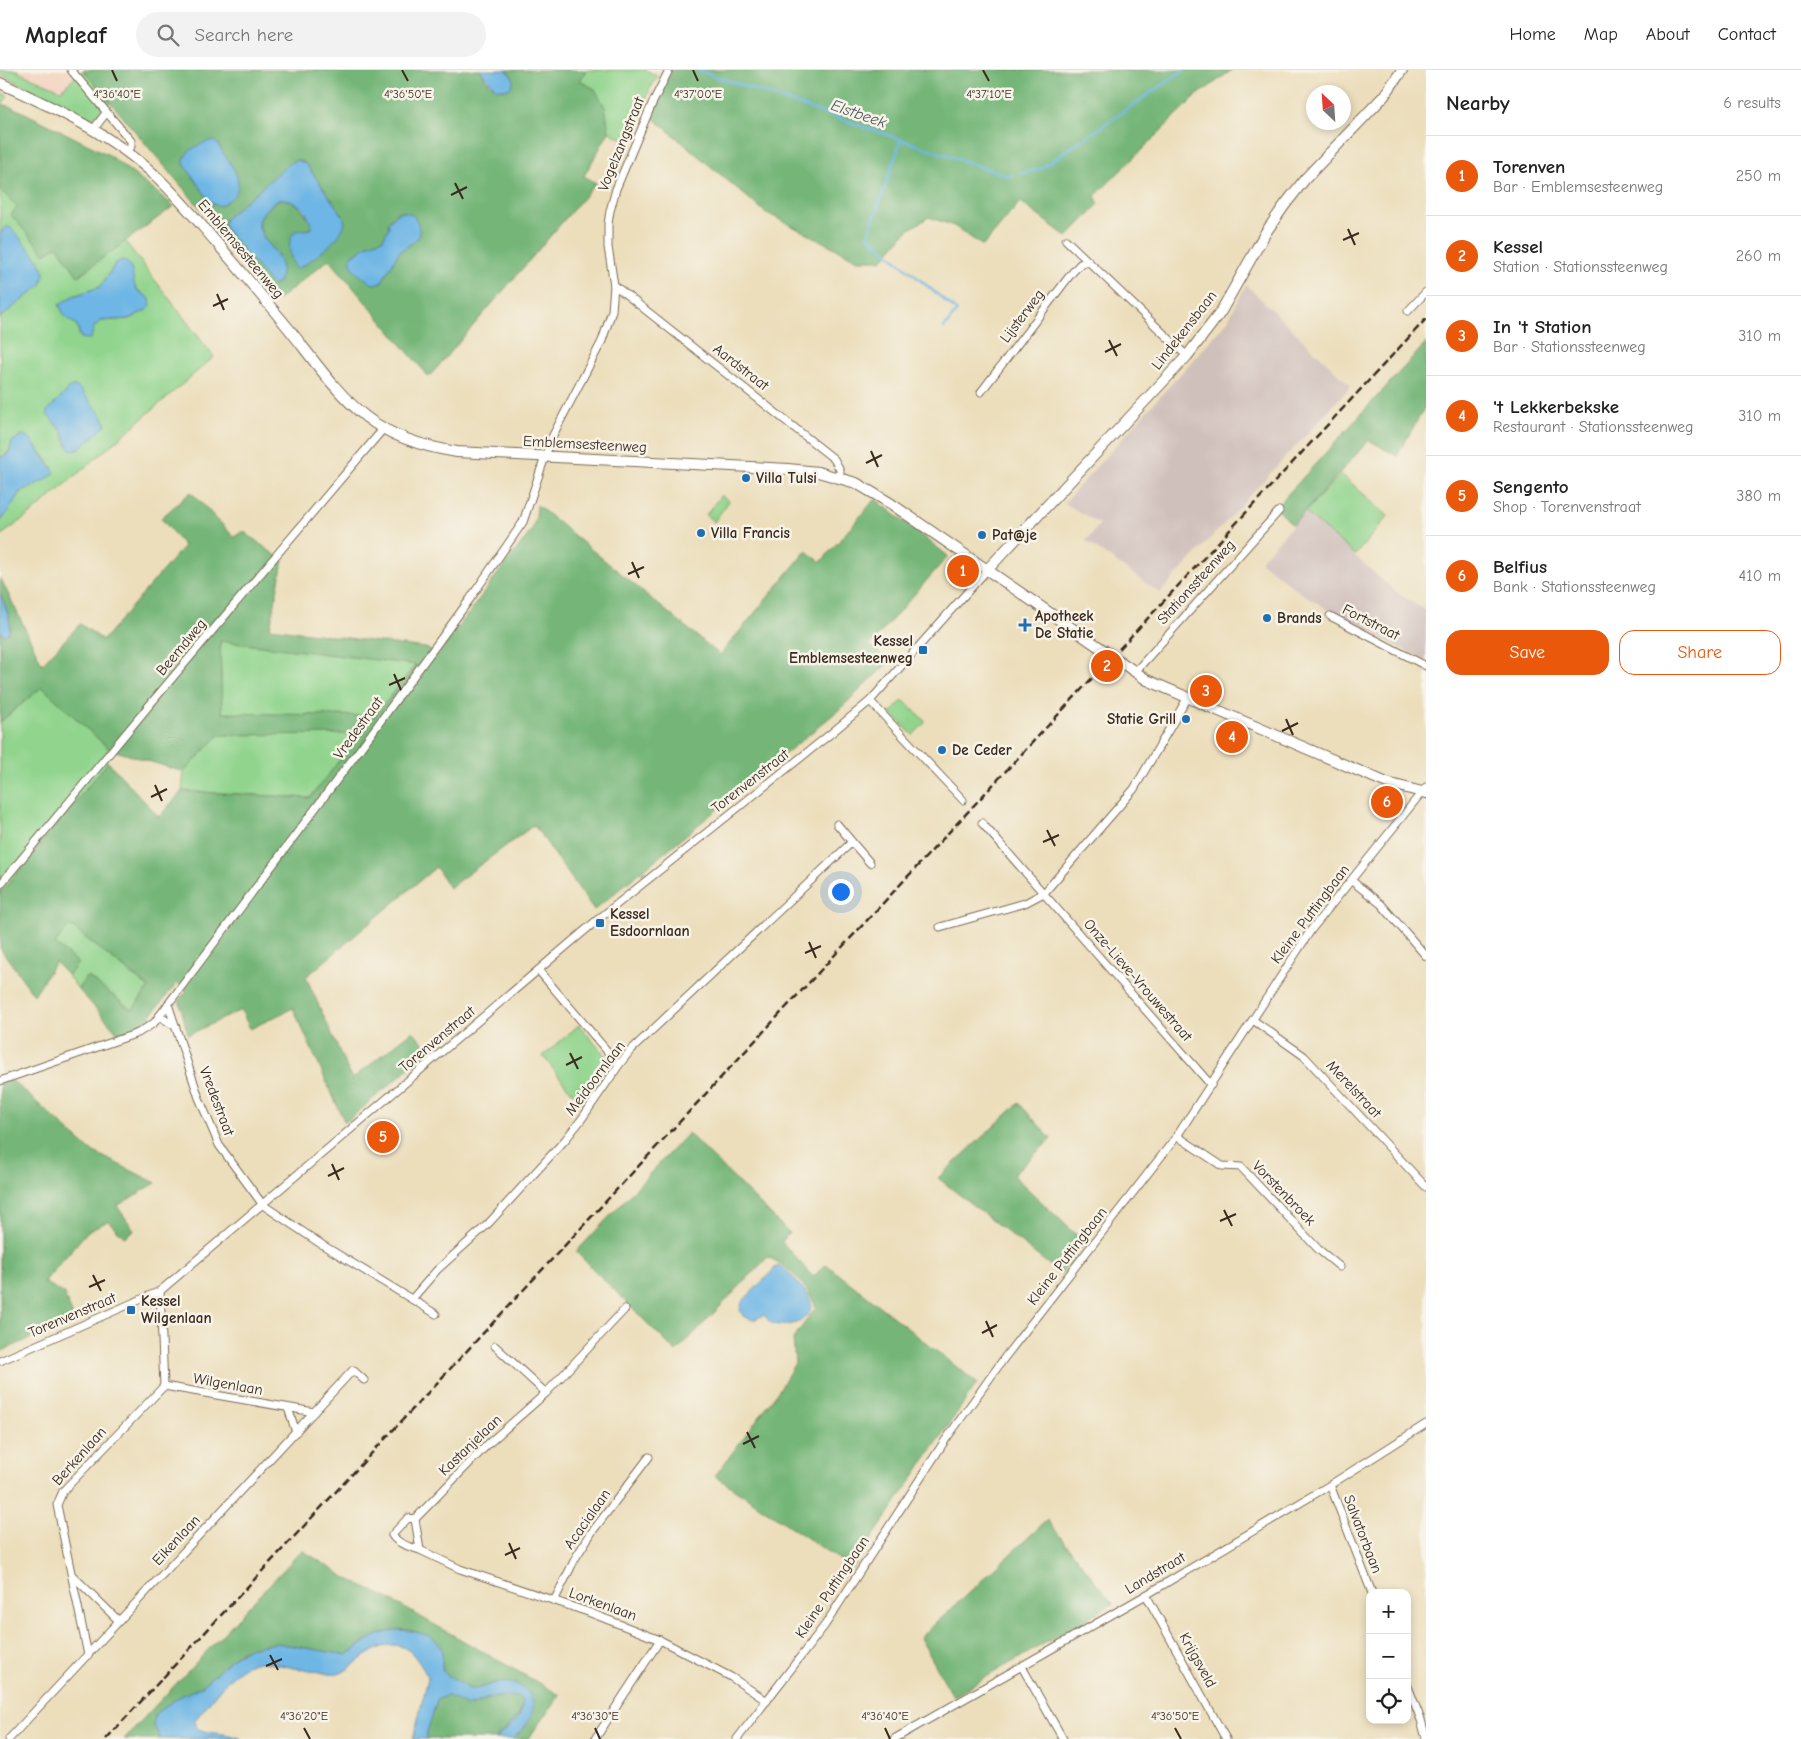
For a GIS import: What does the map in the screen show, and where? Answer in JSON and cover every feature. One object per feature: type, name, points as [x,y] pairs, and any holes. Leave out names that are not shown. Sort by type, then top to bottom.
[{"type":"street","points":[[71,70],[131,141],[128,153]]},
{"type":"street","name":"Vogelzangstraat","points":[[546,456],[551,439],[602,341],[612,311],[614,285],[608,247],[608,224],[614,194],[668,70]]},
{"type":"street","name":"Lindekensbaan","points":[[987,570],[1138,410],[1186,356],[1220,313],[1262,238],[1284,206],[1305,179],[1384,96],[1402,70]]},
{"type":"street","name":"Emblemsesteenweg","points":[[0,83],[93,130],[148,168],[178,198],[342,394],[367,417],[384,428],[417,443],[457,452],[818,472],[856,483],[872,491],[1135,672]]},
{"type":"street","points":[[93,130],[106,113]]},
{"type":"street","points":[[1066,240],[1186,356]]},
{"type":"street","name":"Lijsterweg","points":[[981,392],[1071,274],[1080,264],[1088,261]]},
{"type":"street","name":"Aardstraat","points":[[614,285],[834,459],[840,470],[840,478]]},
{"type":"street","points":[[1408,311],[1426,292]]},
{"type":"street","name":"Beemdweg","points":[[0,885],[158,694],[384,428]]},
{"type":"street","name":"Vredestraat","points":[[0,1081],[138,1033],[154,1023],[470,599],[523,522],[546,456]]},
{"type":"street","name":"Stationssteenweg","points":[[1135,672],[1279,511]]},
{"type":"street","name":"Torenvenstraat","points":[[0,1361],[160,1291],[596,921],[870,701],[987,570]]},
{"type":"street","name":"Fortstraat","points":[[1330,616],[1426,666]]},
{"type":"street","points":[[1135,672],[1154,683],[1387,783],[1425,791]]},
{"type":"street","points":[[940,927],[1025,903],[1044,892],[1134,789],[1188,697]]},
{"type":"street","points":[[870,701],[963,800]]},
{"type":"street","name":"Kleine Puttingbaan","points":[[738,1739],[825,1624],[944,1442],[1006,1357],[1177,1136],[1311,930],[1425,791]]},
{"type":"street","name":"Onze-Lieve-Vrouwestraat","points":[[982,823],[1211,1085]]},
{"type":"street","points":[[837,824],[870,863]]},
{"type":"street","name":"Meidoornlaan","points":[[412,1299],[437,1270],[488,1224],[565,1140],[619,1065],[648,1034],[852,842]]},
{"type":"street","points":[[1352,881],[1381,904],[1426,956]]},
{"type":"street","points":[[539,971],[619,1065]]},
{"type":"street","name":"Vredestraat","points":[[168,1004],[200,1098],[219,1145],[263,1205]]},
{"type":"street","points":[[159,1016],[175,1026]]},
{"type":"street","name":"Merelstraat","points":[[1253,1020],[1304,1056],[1426,1187]]},
{"type":"street","name":"Vorstenbroek","points":[[1177,1136],[1222,1166],[1241,1167],[1318,1249],[1340,1266]]},
{"type":"street","points":[[263,1205],[321,1244],[436,1314]]},
{"type":"street","points":[[160,1291],[164,1386]]},
{"type":"street","name":"Kastanjelaan","points":[[415,1519],[488,1444],[546,1393],[625,1309]]},
{"type":"street","points":[[495,1346],[546,1393]]},
{"type":"street","name":"Eikenlaan","points":[[9,1739],[353,1370],[364,1380]]},
{"type":"street","name":"Wilgenlaan","points":[[164,1386],[314,1412]]},
{"type":"street","name":"Berkenlaan","points":[[88,1655],[57,1505],[63,1491],[164,1386]]},
{"type":"street","points":[[288,1408],[296,1432]]},
{"type":"street","name":"Landstraat","points":[[894,1739],[1146,1595],[1330,1485],[1426,1424]]},
{"type":"street","name":"Acacialaan","points":[[554,1600],[576,1557],[592,1532],[649,1458]]},
{"type":"street","name":"Salvatorbaan","points":[[1330,1485],[1370,1589]]},
{"type":"street","name":"Lorkenlaan","points":[[415,1519],[408,1518],[394,1531],[392,1535],[394,1538],[460,1569],[588,1612],[660,1640],[731,1677],[767,1701]]},
{"type":"street","points":[[415,1519],[420,1550]]},
{"type":"street","points":[[72,1576],[119,1621]]},
{"type":"street","name":"Krijgsveld","points":[[1146,1595],[1226,1739]]},
{"type":"street","points":[[596,1739],[660,1640]]},
{"type":"street","points":[[1022,1667],[1063,1739]]},
{"type":"street","points":[[1411,1694],[1426,1738]]},
{"type":"shaded area","points":[[18,70],[81,70],[61,90],[18,72]]},
{"type":"shaded area","points":[[1246,285],[1351,386],[1160,593],[1086,541],[1100,524],[1064,503],[1227,322]]},
{"type":"shaded area","points":[[1305,512],[1397,593],[1426,611],[1426,661],[1341,618],[1300,592],[1260,561]]},
{"type":"green space","points":[[0,70],[18,70],[18,72],[61,90],[83,70],[110,102],[92,119],[0,74]]},
{"type":"green space","points":[[83,70],[480,70],[491,85],[499,89],[508,89],[511,75],[507,70],[586,70],[580,81],[595,89],[605,107],[609,132],[584,176],[596,183],[429,377],[329,259],[278,300]],"holes":[[[217,143],[238,180],[211,203],[184,164]],[[294,161],[302,161],[343,216],[345,223],[323,250],[297,269],[299,230],[307,230],[312,226],[303,211],[296,204],[280,199],[264,212],[259,224],[266,241],[279,257],[226,218]],[[398,212],[403,212],[419,235],[416,240],[399,252],[381,283],[373,284],[354,269],[353,255],[367,245],[383,239],[389,227],[390,219]]]},
{"type":"green space","points":[[586,70],[646,70],[658,77],[652,84],[629,142],[609,132],[605,107],[580,81]]},
{"type":"green space","points":[[673,70],[1232,70],[1195,97],[1095,196],[1099,204],[1067,237],[1020,202],[983,246],[954,226],[929,217],[908,230],[882,260],[858,260],[765,212],[652,117],[661,89]]},
{"type":"green space","points":[[0,92],[8,96],[2,104],[21,111],[57,245],[78,276],[125,241],[214,357],[33,512],[0,536],[0,520],[3,519],[20,492],[53,468],[29,437],[21,435],[7,454],[0,458]],"holes":[[[116,263],[144,295],[135,317],[101,321],[79,336],[79,329],[75,323],[73,296],[100,287]],[[75,386],[106,425],[78,450],[64,439],[63,432],[47,411],[71,387]]]},
{"type":"green space","points":[[2,104],[21,111],[109,155],[174,206],[78,276],[57,246],[45,254],[11,215],[17,206],[0,190],[0,107]]},
{"type":"green space","points":[[1426,343],[1426,405],[1397,456],[1369,440],[1293,525],[1277,509],[1277,506]]},
{"type":"green space","points":[[1341,474],[1388,516],[1355,555],[1305,512]]},
{"type":"green space","points":[[191,492],[234,537],[243,531],[283,561],[270,628],[426,648],[438,655],[532,530],[537,505],[720,655],[806,551],[821,562],[875,499],[948,556],[870,645],[889,662],[840,709],[594,910],[534,825],[449,888],[436,867],[306,977],[352,1079],[413,1031],[430,1050],[345,1123],[293,1008],[250,1029],[241,1010],[188,1035],[179,1000],[187,991],[177,983],[144,1024],[120,1035],[78,989],[87,976],[132,1010],[149,987],[69,925],[55,944],[78,963],[68,976],[55,962],[34,995],[0,948],[0,894],[108,762],[159,817],[182,791],[310,798],[360,734],[219,735],[184,772],[109,749],[42,687],[0,722],[0,631],[2,634],[10,629],[9,615],[0,594],[0,577],[42,664],[80,624],[103,640],[184,546],[161,518]],"holes":[[[220,641],[416,665],[375,716],[222,713]]]},
{"type":"green space","points":[[721,495],[729,501],[714,522],[706,515]]},
{"type":"green space","points":[[220,641],[416,664],[375,716],[222,713]]},
{"type":"green space","points":[[42,686],[109,749],[102,758],[108,762],[0,894],[0,722]]},
{"type":"green space","points":[[903,700],[926,722],[913,735],[890,713]]},
{"type":"green space","points":[[361,733],[310,798],[182,791],[184,772],[219,735]]},
{"type":"green space","points":[[69,925],[149,988],[132,1010],[87,976],[78,989],[68,976],[78,963],[55,944]]},
{"type":"green space","points":[[579,1025],[610,1061],[612,1067],[586,1105],[568,1088],[543,1056]]},
{"type":"green space","points":[[6,1075],[90,1150],[156,1183],[117,1206],[134,1230],[124,1237],[108,1221],[87,1232],[44,1282],[64,1294],[74,1319],[0,1352],[0,1077]]},
{"type":"green space","points":[[1019,1103],[1051,1139],[1013,1175],[1085,1243],[1061,1274],[938,1178]]},
{"type":"green space","points":[[688,1133],[789,1233],[782,1242],[813,1277],[826,1264],[977,1383],[852,1568],[715,1476],[779,1390],[795,1363],[793,1339],[816,1307],[808,1291],[797,1278],[784,1266],[768,1257],[676,1352],[576,1252]]},
{"type":"green space","points":[[1047,1520],[1113,1604],[953,1696],[920,1638]]},
{"type":"green space","points":[[302,1550],[345,1577],[387,1598],[560,1695],[528,1739],[513,1739],[524,1729],[531,1717],[517,1684],[496,1683],[473,1690],[469,1689],[443,1672],[441,1647],[415,1631],[394,1630],[374,1637],[347,1655],[276,1643],[242,1651],[202,1686],[179,1697],[156,1713],[155,1726],[161,1739],[124,1739]]},
{"type":"green space","points":[[447,1695],[468,1705],[491,1698],[510,1696],[519,1698],[523,1703],[522,1709],[517,1716],[495,1739],[425,1739],[437,1700]]},
{"type":"water","points":[[480,70],[507,70],[514,80],[508,89],[496,89]]},
{"type":"water","points":[[209,141],[217,143],[237,177],[238,185],[236,192],[230,199],[219,206],[211,203],[184,164],[184,159],[189,152]]},
{"type":"water","points":[[297,160],[306,164],[343,216],[344,224],[340,233],[329,245],[316,257],[297,269],[290,255],[290,239],[295,231],[310,229],[312,226],[307,214],[300,206],[285,199],[277,200],[270,205],[263,212],[258,223],[265,239],[281,263],[279,282],[273,286],[225,228],[224,222],[226,218],[290,163]]},
{"type":"water","points":[[399,212],[409,213],[415,218],[419,235],[416,240],[399,252],[381,283],[373,284],[355,270],[352,266],[351,257],[367,245],[383,239],[389,227],[388,222]]},
{"type":"water","points":[[5,227],[10,227],[37,258],[44,274],[41,285],[0,318],[0,234]]},
{"type":"water","points":[[122,260],[131,268],[136,289],[150,299],[151,306],[128,319],[101,321],[94,327],[91,338],[81,338],[77,325],[66,318],[59,305],[73,296],[100,287],[116,263]]},
{"type":"water","points":[[71,387],[79,388],[103,417],[106,425],[78,450],[74,451],[68,447],[63,433],[47,414],[47,411]]},
{"type":"water","points":[[21,435],[29,437],[55,473],[20,492],[3,519],[0,520],[0,458],[9,453],[12,442]]},
{"type":"water","points":[[0,594],[10,625],[7,634],[4,635],[0,631]]},
{"type":"water","points":[[777,1266],[794,1277],[808,1295],[811,1309],[808,1315],[802,1320],[789,1325],[775,1324],[764,1315],[753,1320],[744,1317],[740,1311],[742,1302]]},
{"type":"water","points":[[394,1630],[415,1632],[430,1637],[440,1646],[443,1672],[469,1689],[476,1689],[496,1683],[514,1684],[524,1688],[533,1703],[532,1713],[527,1723],[513,1739],[495,1739],[520,1714],[522,1702],[518,1696],[492,1697],[467,1706],[447,1695],[437,1700],[425,1739],[413,1739],[428,1678],[415,1656],[400,1646],[392,1645],[373,1651],[347,1670],[338,1674],[271,1663],[259,1662],[250,1664],[223,1685],[195,1720],[195,1725],[198,1729],[242,1739],[161,1739],[153,1724],[156,1713],[179,1697],[202,1686],[231,1659],[249,1648],[276,1643],[347,1655],[373,1637]]},
{"type":"waterway","name":"Elstbeek","points":[[697,70],[1008,176],[1013,175]]},
{"type":"waterway","name":"Elstbeek","points":[[1019,174],[1040,169],[1184,70]]},
{"type":"waterway","points":[[901,140],[868,236],[957,311],[944,328]]},
{"type":"railway","points":[[106,1739],[1426,319]]},
{"type":"place","name":"Villa Tulsi","points":[[746,478]]},
{"type":"place","name":"Villa Francis","points":[[701,533]]},
{"type":"place","name":"Pat@je","points":[[982,535]]},
{"type":"place","name":"Torenven","points":[[963,571]]},
{"type":"place","name":"Brands","points":[[1267,618]]},
{"type":"place","name":"Apotheek De Statie","points":[[1025,625]]},
{"type":"place","name":"Kessel Emblemsesteenweg","points":[[923,650]]},
{"type":"place","name":"Kessel","points":[[1107,666]]},
{"type":"place","name":"In 't Station","points":[[1206,691]]},
{"type":"place","name":"Statie Grill","points":[[1186,719]]},
{"type":"place","name":"'t Lekkerbekske","points":[[1232,737]]},
{"type":"place","name":"De Ceder","points":[[942,750]]},
{"type":"place","name":"Belfius","points":[[1387,802]]},
{"type":"place","name":"Kessel Esdoornlaan","points":[[600,923]]},
{"type":"place","name":"Sengento","points":[[383,1137]]},
{"type":"place","name":"Kessel Wilgenlaan","points":[[131,1310]]}]
